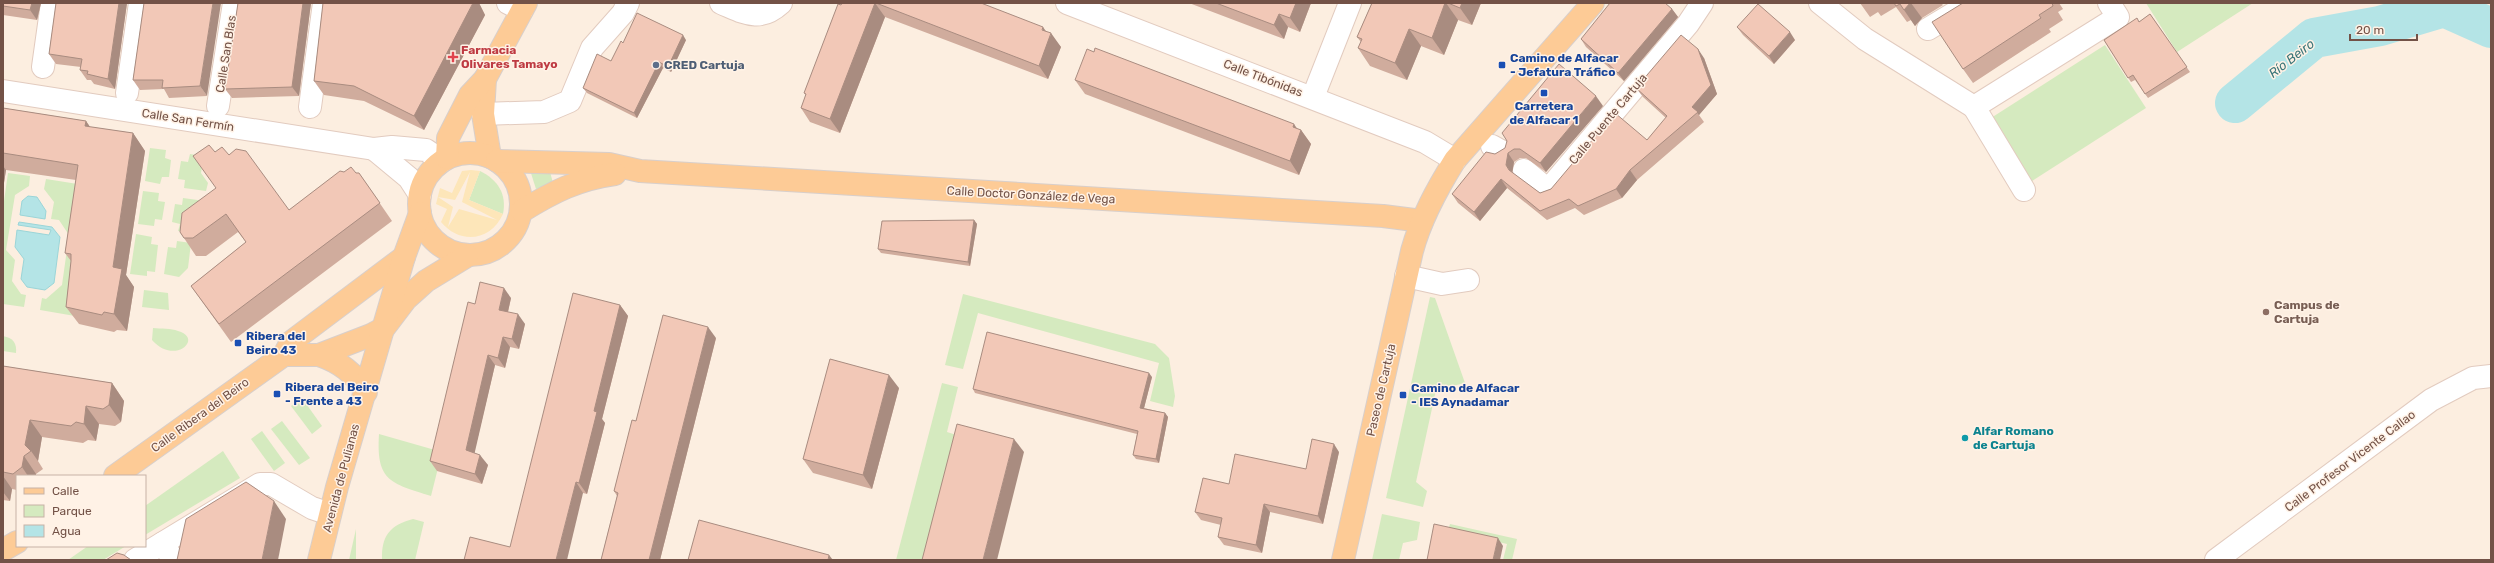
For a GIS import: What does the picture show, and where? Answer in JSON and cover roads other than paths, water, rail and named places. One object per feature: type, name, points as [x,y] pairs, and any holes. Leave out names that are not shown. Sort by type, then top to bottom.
[{"type":"main road","name":"Paseo de Cartuja","points":[[1343,560],[1406,276],[1422,222],[1437,189],[1455,160],[1593,3]]},
{"type":"main road","points":[[445,160],[448,138],[470,95],[485,79],[519,6]]},
{"type":"main road","points":[[485,79],[483,114],[494,159]]},
{"type":"main road","points":[[476,153],[494,159],[512,175],[520,191],[522,211],[517,225],[510,237],[499,248],[486,253],[467,256],[442,247],[429,235],[420,204],[425,180],[445,160],[463,154],[476,153]]},
{"type":"main road","name":"Calle Doctor González de Vega","points":[[494,159],[609,164],[640,171],[1388,217],[1422,222]]},
{"type":"main road","name":"Calle Doctor González de Vega","points":[[522,211],[556,190],[589,178],[640,171]]},
{"type":"main road","name":"Avenida de Pulianas","points":[[319,560],[330,514],[420,204]]},
{"type":"main road","name":"Avenida de Pulianas","points":[[384,328],[406,299],[426,281],[467,256]]},
{"type":"main road","name":"Calle Ribera del Beiro","points":[[116,475],[284,355],[291,342],[404,257]]},
{"type":"main road","points":[[284,355],[319,355],[371,335],[384,328]]},
{"type":"main road","points":[[319,355],[346,368],[358,379],[366,392]]},
{"type":"main road","points":[[3,550],[16,543]]},
{"type":"street","points":[[42,67],[52,3]]},
{"type":"street","points":[[127,93],[140,3]]},
{"type":"street","name":"Calle San Blas","points":[[218,106],[234,3]]},
{"type":"street","points":[[310,107],[324,3]]},
{"type":"street","points":[[483,114],[544,112],[570,101],[592,48],[623,13],[628,3]]},
{"type":"street","points":[[721,3],[754,16],[770,12],[781,3]]},
{"type":"street","points":[[1313,97],[1350,3]]},
{"type":"street","name":"Calle Puente Cartuja","points":[[1524,170],[1548,190],[1688,24],[1702,3]]},
{"type":"street","points":[[1820,3],[1865,39],[1974,107],[2024,190]]},
{"type":"street","points":[[1974,107],[2118,17],[2109,3]]},
{"type":"street","name":"Calle Tibónidas","points":[[1080,5],[1426,142],[1455,160]]},
{"type":"street","points":[[1928,29],[1958,6]]},
{"type":"street","name":"Calle San Fermín","points":[[3,91],[374,149],[392,147],[426,150],[445,160]]},
{"type":"street","points":[[374,149],[409,178],[420,204]]},
{"type":"street","points":[[1406,276],[1442,284],[1468,280]]},
{"type":"street","name":"Calle Profesor Vicente Callao","points":[[2216,560],[2431,400],[2473,378],[2491,376]]},
{"type":"street","points":[[135,560],[168,551],[260,484],[271,484],[312,508],[330,514]]},
{"type":"water","points":[[28,196],[37,197],[46,211],[45,219],[20,215],[22,201]]},
{"type":"water","points":[[19,222],[52,227],[60,237],[54,283],[45,290],[27,287],[21,279],[24,259],[15,247],[17,230],[49,235],[51,230],[18,225]]},
{"type":"waterway","name":"Río Beiro","points":[[2235,103],[2314,38],[2380,26],[2444,7],[2491,28]]},
{"type":"place","name":"Farmacia Olivares Tamayo","points":[[453,57]]},
{"type":"place","name":"CRED Cartuja","points":[[656,65]]},
{"type":"place","name":"Camino de Alfacar - Jefatura Tráfico","points":[[1502,65]]},
{"type":"place","name":"Carretera de Alfacar 1","points":[[1544,93]]},
{"type":"place","name":"Campus de Cartuja","points":[[2266,312]]},
{"type":"place","name":"Ribera del Beiro 43","points":[[238,343]]},
{"type":"place","name":"Ribera del Beiro - Frente a 43","points":[[277,394]]},
{"type":"place","name":"Camino de Alfacar - IES Aynadamar","points":[[1403,395]]},
{"type":"place","name":"Alfar Romano de Cartuja","points":[[1965,438]]}]
